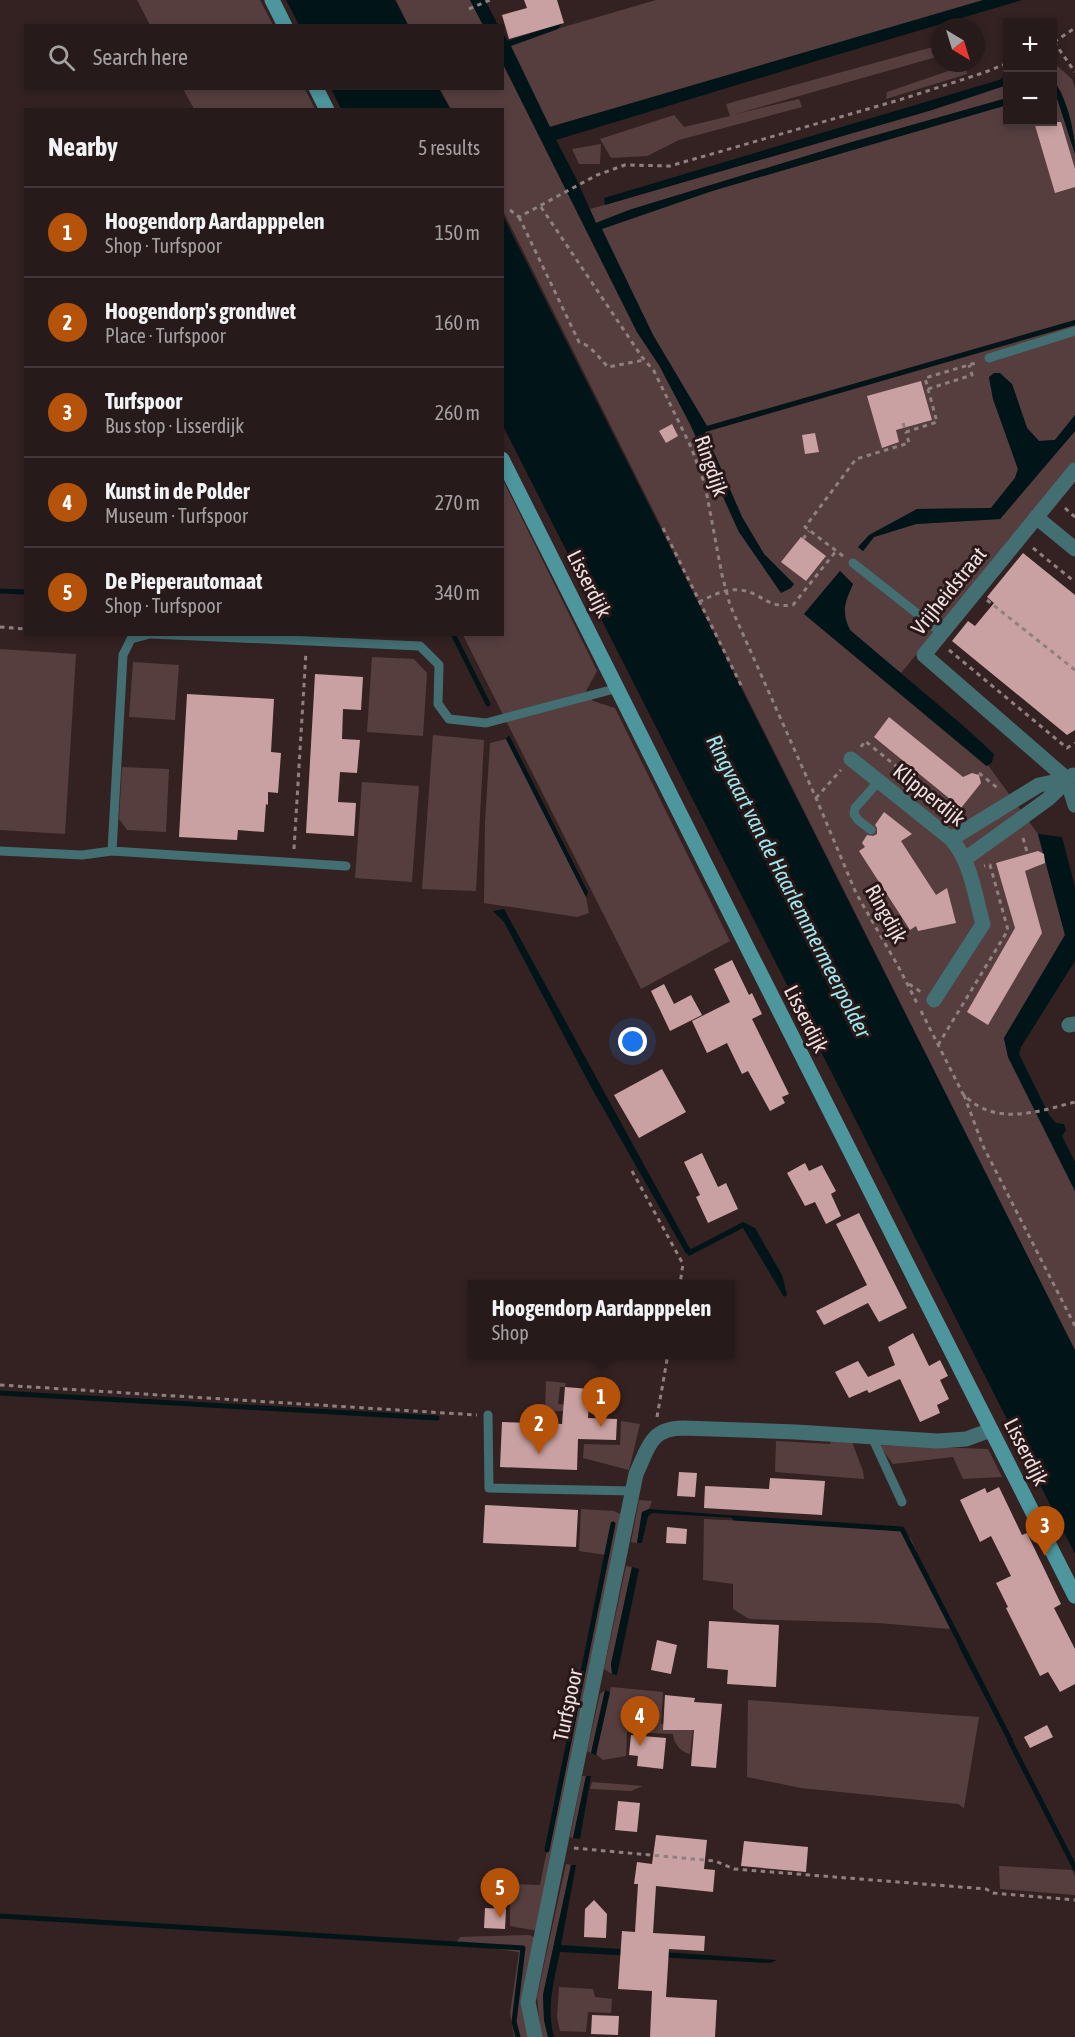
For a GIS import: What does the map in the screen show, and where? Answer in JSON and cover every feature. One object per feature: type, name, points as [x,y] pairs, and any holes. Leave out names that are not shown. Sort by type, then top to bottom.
[{"type":"street","points":[[272,0],[284,24]]},
{"type":"street","points":[[317,90],[326,108]]},
{"type":"street","name":"Lisserdijk","points":[[504,463],[1075,1596]]},
{"type":"street","name":"Vrijheidstraat","points":[[1071,776],[924,655],[1075,470]]},
{"type":"street","points":[[1036,517],[1075,549]]},
{"type":"street","name":"Klipperdijk","points":[[851,759],[945,835],[960,849],[965,859],[982,924],[934,1000]]},
{"type":"street","points":[[945,835],[1013,801],[1039,785],[1071,776]]},
{"type":"street","points":[[1071,776],[1075,805]]},
{"type":"street","points":[[965,859],[1047,799],[1071,776]]},
{"type":"street","points":[[654,1436],[670,1428],[683,1428],[938,1441],[966,1439],[991,1430]]},
{"type":"street","name":"Turfspoor","points":[[535,2037],[528,2002],[636,1474],[654,1436]]},
{"type":"lane","points":[[989,358],[1075,331]]},
{"type":"lane","points":[[853,563],[939,636]]},
{"type":"lane","points":[[112,851],[123,655],[131,639],[142,636]]},
{"type":"lane","points":[[195,636],[420,646],[439,664],[438,704],[449,719],[486,723],[618,688]]},
{"type":"lane","points":[[871,830],[854,814],[855,808],[879,781]]},
{"type":"lane","points":[[0,850],[82,855],[112,851],[346,866]]},
{"type":"lane","points":[[488,1415],[489,1488],[633,1491]]},
{"type":"lane","points":[[872,1437],[902,1502]]},
{"type":"path","points":[[469,9],[490,0]]},
{"type":"path","points":[[1057,39],[1075,28]]},
{"type":"path","points":[[1057,47],[1075,72]]},
{"type":"path","points":[[519,217],[597,175],[625,165],[670,166],[900,100],[983,74],[1003,65]]},
{"type":"path","name":"Ringdijk","points":[[541,207],[644,360],[654,371],[691,447],[705,485],[730,605],[856,893],[907,983],[963,1094],[974,1105],[1004,1115],[1030,1113],[1075,1101]]},
{"type":"path","points":[[510,210],[519,217],[579,342],[588,344],[594,354],[608,367],[644,360]]},
{"type":"path","points":[[906,432],[937,422],[925,378],[989,358]]},
{"type":"path","points":[[928,389],[972,375],[969,365]]},
{"type":"path","points":[[853,563],[805,526],[856,459],[909,443],[903,423]]},
{"type":"path","points":[[663,528],[742,687]]},
{"type":"path","points":[[803,539],[810,530]]},
{"type":"path","points":[[1026,530],[1029,545],[1075,582]]},
{"type":"path","points":[[699,602],[716,594],[739,589],[782,607],[794,604],[836,551]]},
{"type":"path","points":[[976,591],[1075,670]]},
{"type":"path","points":[[0,627],[24,628]]},
{"type":"path","points":[[939,636],[1067,748],[1075,743]]},
{"type":"path","points":[[293,862],[307,641]]},
{"type":"path","points":[[816,798],[865,741],[953,812],[945,835]]},
{"type":"path","points":[[979,773],[1013,801]]},
{"type":"path","points":[[907,983],[921,992]]},
{"type":"path","points":[[963,1094],[983,1146],[1075,1326]]},
{"type":"path","points":[[632,1171],[683,1264],[681,1280]]},
{"type":"path","points":[[654,1436],[667,1358]]},
{"type":"path","points":[[0,1384],[488,1415]]},
{"type":"path","points":[[560,1846],[715,1861],[734,1869],[986,1889],[993,1893],[1075,1900]]},
{"type":"shaded area","points":[[137,0],[260,0],[272,24],[149,24]]},
{"type":"shaded area","points":[[396,0],[470,0],[482,24],[408,24]]},
{"type":"shaded area","points":[[656,0],[996,0],[549,127],[505,44]]},
{"type":"shaded area","points":[[931,47],[931,59],[736,114],[799,99],[802,107],[679,140],[647,156],[611,158],[600,139],[674,115],[684,127],[730,116],[726,104]]},
{"type":"shaded area","points":[[504,66],[637,332],[659,365],[690,424],[739,532],[794,584],[764,554],[742,517],[705,432],[1075,325],[1075,415],[1055,440],[1039,441],[1027,428],[1012,384],[989,377],[993,399],[1018,469],[1015,478],[991,508],[917,509],[858,547],[863,551],[874,537],[916,524],[1000,519],[1075,431],[1075,462],[901,673],[859,639],[846,623],[844,608],[853,584],[840,571],[804,614],[986,766],[988,765],[1038,834],[1065,935],[1004,1038],[1008,1057],[1075,1191],[1075,1351],[504,213],[504,108],[450,108],[441,90],[504,90]]},
{"type":"shaded area","points":[[1057,66],[1072,79],[1075,88],[1075,141],[1062,94],[1057,86]]},
{"type":"shaded area","points":[[946,72],[967,72],[967,74],[886,99],[887,92]]},
{"type":"shaded area","points":[[1003,86],[1003,99],[852,142],[629,210],[596,223],[590,209],[932,110]]},
{"type":"shaded area","points":[[184,90],[306,90],[314,108],[193,108]]},
{"type":"shaded area","points":[[1057,98],[1075,154],[1075,320],[707,426],[653,335],[601,229],[712,191],[1003,106],[1003,126],[1057,126]]},
{"type":"shaded area","points":[[601,144],[600,164],[579,164],[572,149]]},
{"type":"shaded area","points":[[504,482],[597,671],[586,691],[593,701],[615,708],[730,941],[641,989],[464,636],[504,636]]},
{"type":"shaded area","points":[[0,649],[76,654],[65,834],[0,830]]},
{"type":"shaded area","points":[[372,657],[414,659],[427,673],[423,736],[367,732]]},
{"type":"shaded area","points":[[133,662],[179,665],[175,720],[129,717]]},
{"type":"shaded area","points":[[433,735],[484,740],[476,891],[422,889]]},
{"type":"shaded area","points":[[506,739],[586,897],[589,913],[577,917],[484,903],[485,822],[490,743]]},
{"type":"shaded area","points":[[122,767],[169,769],[166,832],[127,830],[119,819]]},
{"type":"shaded area","points":[[362,782],[419,786],[412,882],[355,878]]},
{"type":"shaded area","points":[[546,1381],[566,1383],[565,1387],[560,1387],[558,1404],[580,1406],[578,1410],[545,1412]]},
{"type":"shaded area","points":[[621,1421],[640,1424],[629,1470],[583,1458],[584,1444],[620,1445]]},
{"type":"shaded area","points":[[831,1440],[852,1442],[864,1479],[775,1472],[776,1441],[830,1444]]},
{"type":"shaded area","points":[[879,1445],[988,1449],[1002,1477],[963,1479],[953,1457],[893,1464]]},
{"type":"shaded area","points":[[639,1500],[652,1501],[649,1509],[642,1512],[637,1543],[631,1542]]},
{"type":"shaded area","points":[[581,1509],[614,1511],[622,1515],[538,1931],[510,1926],[510,1884],[540,1885],[606,1555],[579,1551]]},
{"type":"shaded area","points":[[704,1519],[902,1529],[911,1539],[950,1629],[878,1623],[749,1619],[733,1609],[733,1584],[703,1580]]},
{"type":"shaded area","points":[[626,1566],[632,1567],[611,1664],[612,1674],[604,1669]]},
{"type":"shaded area","points":[[611,1687],[663,1692],[661,1724],[693,1730],[690,1754],[678,1747],[673,1734],[627,1732],[626,1756],[603,1760],[596,1754]]},
{"type":"shaded area","points":[[605,1690],[591,1753],[587,1751],[600,1694]]},
{"type":"shaded area","points":[[748,1700],[979,1717],[964,1808],[958,1804],[801,1788],[747,1777]]},
{"type":"shaded area","points":[[582,1776],[586,1776],[573,1838],[570,1837]]},
{"type":"shaded area","points":[[592,1782],[643,1786],[631,1791],[590,1789]]},
{"type":"shaded area","points":[[566,1864],[571,1865],[543,1995],[544,2020],[548,2037],[541,2037],[537,1997]]},
{"type":"shaded area","points":[[999,1866],[1072,1870],[1075,1876],[1075,1895],[1000,1889]]},
{"type":"shaded area","points":[[529,1935],[536,1938],[529,2037],[514,2037],[510,2013],[519,1952],[456,1943],[460,1937]]},
{"type":"shaded area","points":[[559,1987],[593,1989],[595,1997],[612,1999],[611,2013],[588,2012],[586,2032],[560,2031],[557,2017]]},
{"type":"water","points":[[286,0],[395,0],[407,24],[298,24]]},
{"type":"water","points":[[470,0],[485,0],[497,24],[482,24]]},
{"type":"water","points":[[983,0],[1022,0],[961,18],[931,18],[931,27],[556,140],[596,223],[629,210],[852,142],[1003,99],[1003,106],[712,191],[602,229],[653,335],[707,426],[1075,320],[1075,325],[705,432],[742,517],[764,554],[794,584],[781,593],[739,532],[690,424],[659,365],[637,332],[504,66],[504,35],[508,41],[562,23],[558,29],[511,46],[550,127]]},
{"type":"water","points":[[1003,78],[1003,86],[932,110],[605,205],[604,198]]},
{"type":"water","points":[[1057,86],[1070,118],[1075,154],[1057,98]]},
{"type":"water","points":[[332,90],[440,90],[449,108],[340,108]]},
{"type":"water","name":"Ringvaart van de Haarlemmermeerpolder","points":[[504,218],[1075,1350],[1075,1554],[504,428]]},
{"type":"water","points":[[994,373],[1000,373],[1012,384],[1027,428],[1039,441],[1055,440],[1075,415],[1075,431],[1000,519],[916,524],[874,537],[863,551],[858,547],[869,535],[917,509],[991,508],[1015,478],[1018,469],[993,399],[989,377]]},
{"type":"water","points":[[840,571],[853,584],[845,607],[850,630],[994,754],[992,762],[987,766],[804,614]]},
{"type":"water","points":[[509,735],[588,892],[586,897],[506,739]]},
{"type":"water","points":[[1038,834],[1062,837],[1075,887],[1075,961],[1021,1047],[1019,1054],[1049,1115],[1056,1123],[1064,1124],[1066,1130],[1062,1136],[1075,1162],[1075,1191],[1008,1057],[1004,1038],[1065,935]]},
{"type":"water","points":[[504,909],[689,1247],[691,1249],[743,1222],[755,1228],[782,1275],[787,1295],[784,1297],[743,1228],[689,1256],[685,1252],[591,1087],[504,922],[493,911]]},
{"type":"water","points":[[649,1509],[739,1516],[735,1518],[652,1513],[648,1516],[642,1543],[637,1543],[642,1512]]},
{"type":"water","points":[[632,1567],[639,1569],[617,1675],[612,1674],[611,1664]]},
{"type":"water","points":[[964,1644],[1013,1740],[1009,1743],[959,1647]]},
{"type":"water","points":[[605,1690],[610,1692],[596,1755],[591,1753]]},
{"type":"water","points":[[586,1776],[591,1776],[580,1839],[573,1838]]},
{"type":"water","points":[[571,1865],[576,1865],[561,1945],[777,1960],[770,1963],[560,1952],[551,2005],[554,2037],[548,2037],[544,2020],[543,1995]]},
{"type":"building","points":[[524,0],[557,0],[564,23],[509,39],[502,15],[527,8]]},
{"type":"building","points":[[1057,122],[1061,122],[1075,169],[1075,187],[1055,193],[1035,126],[1057,126]]},
{"type":"building","points":[[921,381],[932,420],[896,430],[899,442],[882,448],[867,396]]},
{"type":"building","points":[[672,424],[678,436],[666,443],[659,431]]},
{"type":"building","points":[[815,433],[819,452],[805,454],[802,435]]},
{"type":"building","points":[[801,537],[826,556],[806,581],[781,562]]},
{"type":"building","points":[[1023,553],[1075,595],[1075,730],[1067,735],[952,641],[968,621],[975,626],[994,603],[987,597]]},
{"type":"building","points":[[315,674],[363,677],[361,710],[343,709],[342,739],[360,740],[357,773],[340,772],[338,802],[356,803],[354,836],[306,833]]},
{"type":"building","points":[[187,694],[274,699],[271,752],[281,753],[278,793],[268,792],[264,832],[238,830],[237,840],[179,837]]},
{"type":"building","points":[[889,717],[963,777],[972,773],[979,775],[981,783],[961,808],[874,737]]},
{"type":"building","points":[[884,812],[912,834],[901,841],[936,895],[947,888],[956,923],[918,931],[916,926],[910,930],[859,851],[865,847],[862,843],[867,835],[877,834],[875,825]]},
{"type":"building","points":[[1038,851],[1044,854],[1045,863],[1025,871],[1042,933],[988,1025],[967,1012],[1015,928],[996,863]]},
{"type":"building","points":[[732,960],[749,995],[752,993],[762,1014],[752,1019],[789,1094],[782,1097],[785,1103],[770,1111],[748,1071],[742,1074],[727,1043],[707,1053],[692,1021],[730,1002],[714,969]]},
{"type":"building","points":[[664,984],[674,1004],[691,995],[702,1015],[670,1031],[651,991]]},
{"type":"building","points":[[662,1069],[686,1112],[639,1138],[614,1095]]},
{"type":"building","points":[[702,1153],[718,1187],[726,1183],[738,1209],[708,1223],[696,1197],[700,1195],[684,1162]]},
{"type":"building","points":[[805,1163],[809,1171],[822,1165],[836,1191],[831,1194],[841,1216],[826,1224],[815,1202],[805,1206],[787,1173]]},
{"type":"building","points":[[859,1213],[907,1308],[879,1322],[868,1303],[824,1325],[816,1311],[867,1285],[836,1224]]},
{"type":"building","points":[[913,1333],[929,1366],[940,1360],[948,1376],[940,1380],[949,1399],[937,1405],[940,1413],[920,1422],[900,1379],[869,1393],[867,1390],[849,1398],[835,1372],[858,1361],[868,1377],[895,1365],[888,1347]]},
{"type":"building","points":[[565,1387],[590,1389],[588,1418],[617,1419],[616,1440],[578,1439],[577,1470],[500,1467],[502,1422],[562,1424]]},
{"type":"building","points":[[679,1472],[697,1473],[695,1497],[677,1496]]},
{"type":"building","points":[[770,1478],[825,1481],[822,1515],[704,1508],[705,1486],[769,1489]]},
{"type":"building","points":[[999,1487],[1022,1535],[1027,1533],[1061,1604],[1054,1608],[1075,1649],[1075,1684],[1060,1692],[1048,1672],[1040,1676],[1006,1608],[1008,1607],[996,1583],[1011,1576],[991,1536],[980,1542],[960,1500],[985,1488],[987,1493]]},
{"type":"building","points":[[485,1505],[578,1510],[576,1547],[483,1543]]},
{"type":"building","points":[[667,1527],[687,1529],[686,1544],[666,1543]]},
{"type":"building","points":[[709,1621],[779,1625],[776,1687],[727,1684],[728,1670],[707,1668]]},
{"type":"building","points":[[657,1640],[677,1645],[671,1674],[651,1670]]},
{"type":"building","points":[[665,1695],[695,1698],[694,1702],[722,1704],[716,1768],[691,1766],[694,1730],[663,1730]]},
{"type":"building","points":[[1047,1725],[1053,1737],[1030,1748],[1024,1737]]},
{"type":"building","points":[[631,1735],[666,1738],[663,1769],[637,1766],[638,1756],[629,1755]]},
{"type":"building","points":[[618,1801],[640,1803],[637,1832],[615,1830]]},
{"type":"building","points":[[656,1835],[707,1840],[704,1869],[715,1870],[713,1892],[656,1886],[653,1933],[705,1936],[704,1951],[669,1949],[666,1997],[717,2000],[715,2037],[650,2037],[652,1991],[618,1989],[622,1931],[635,1932],[638,1884],[634,1884],[637,1862],[652,1864]]},
{"type":"building","points":[[744,1841],[808,1847],[806,1872],[741,1866]]},
{"type":"building","points":[[594,1900],[607,1914],[606,1938],[584,1937],[585,1909]]},
{"type":"building","points":[[485,1908],[506,1909],[505,1929],[484,1928]]},
{"type":"building","points":[[592,2015],[619,2016],[618,2035],[591,2034]]},
{"type":"waterway","points":[[0,591],[24,592]]},
{"type":"waterway","points":[[454,636],[488,704]]},
{"type":"waterway","points":[[0,1393],[437,1418]]},
{"type":"waterway","points":[[735,1518],[902,1529],[962,1646]]},
{"type":"waterway","points":[[547,1850],[613,1524]]},
{"type":"waterway","points":[[1010,1741],[1075,1868]]},
{"type":"waterway","points":[[0,1916],[523,1948],[514,2022],[518,2037]]},
{"type":"place","name":"Hoogendorp Aardapppelen","points":[[601,1427]]},
{"type":"place","name":"Hoogendorp's grondwet","points":[[539,1454]]},
{"type":"place","name":"Turfspoor","points":[[1045,1556]]},
{"type":"place","name":"Kunst in de Polder","points":[[640,1746]]},
{"type":"place","name":"De Pieperautomaat","points":[[500,1918]]}]
